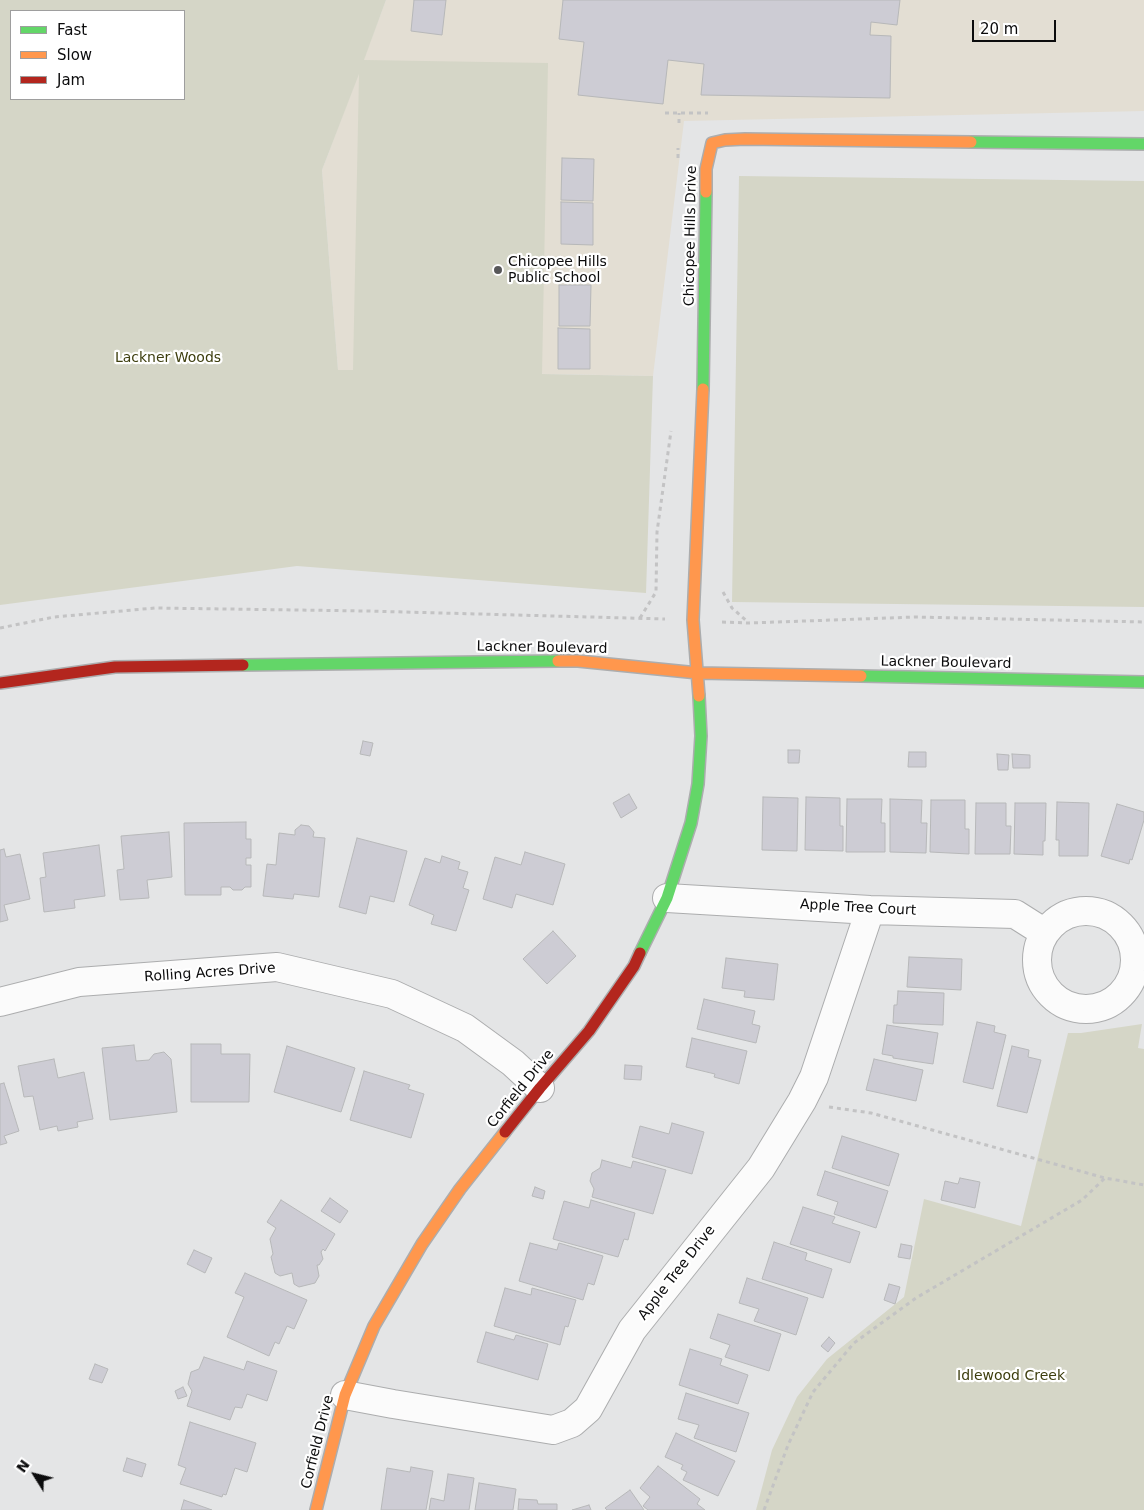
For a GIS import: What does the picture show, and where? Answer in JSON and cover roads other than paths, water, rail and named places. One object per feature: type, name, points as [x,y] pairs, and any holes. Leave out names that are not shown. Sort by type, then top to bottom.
[{"type":"street","name":"Chicopee Hills Drive","points":[[698,673],[693,620],[704,373],[706,169],[712,143],[745,139],[1144,144]]},
{"type":"street","name":"Lackner Boulevard","points":[[0,683],[115,667],[578,661],[698,673],[1144,682]]},
{"type":"street","name":"Corfield Drive","points":[[316,1510],[345,1395],[374,1326],[422,1244],[460,1190],[540,1088],[589,1031],[634,966],[667,898],[691,823],[698,784],[701,736],[698,673]]},
{"type":"street","name":"Apple Tree Court","points":[[667,898],[870,910],[1015,914],[1045,932]]},
{"type":"street","name":"Apple Tree Drive","points":[[345,1395],[553,1430],[572,1423],[588,1408],[632,1330],[761,1168],[802,1101],[814,1077],[870,910]]},
{"type":"street","name":"Rolling Acres Drive","points":[[0,1002],[78,982],[277,967],[392,994],[465,1028],[513,1063],[540,1088]]},
{"type":"place","name":"Chicopee Hills Public School","points":[[498,270]]},
{"type":"park label","name":"Lackner Woods","points":[[168,358]]},
{"type":"park label","name":"Idlewood Creek","points":[[1011,1376]]}]
